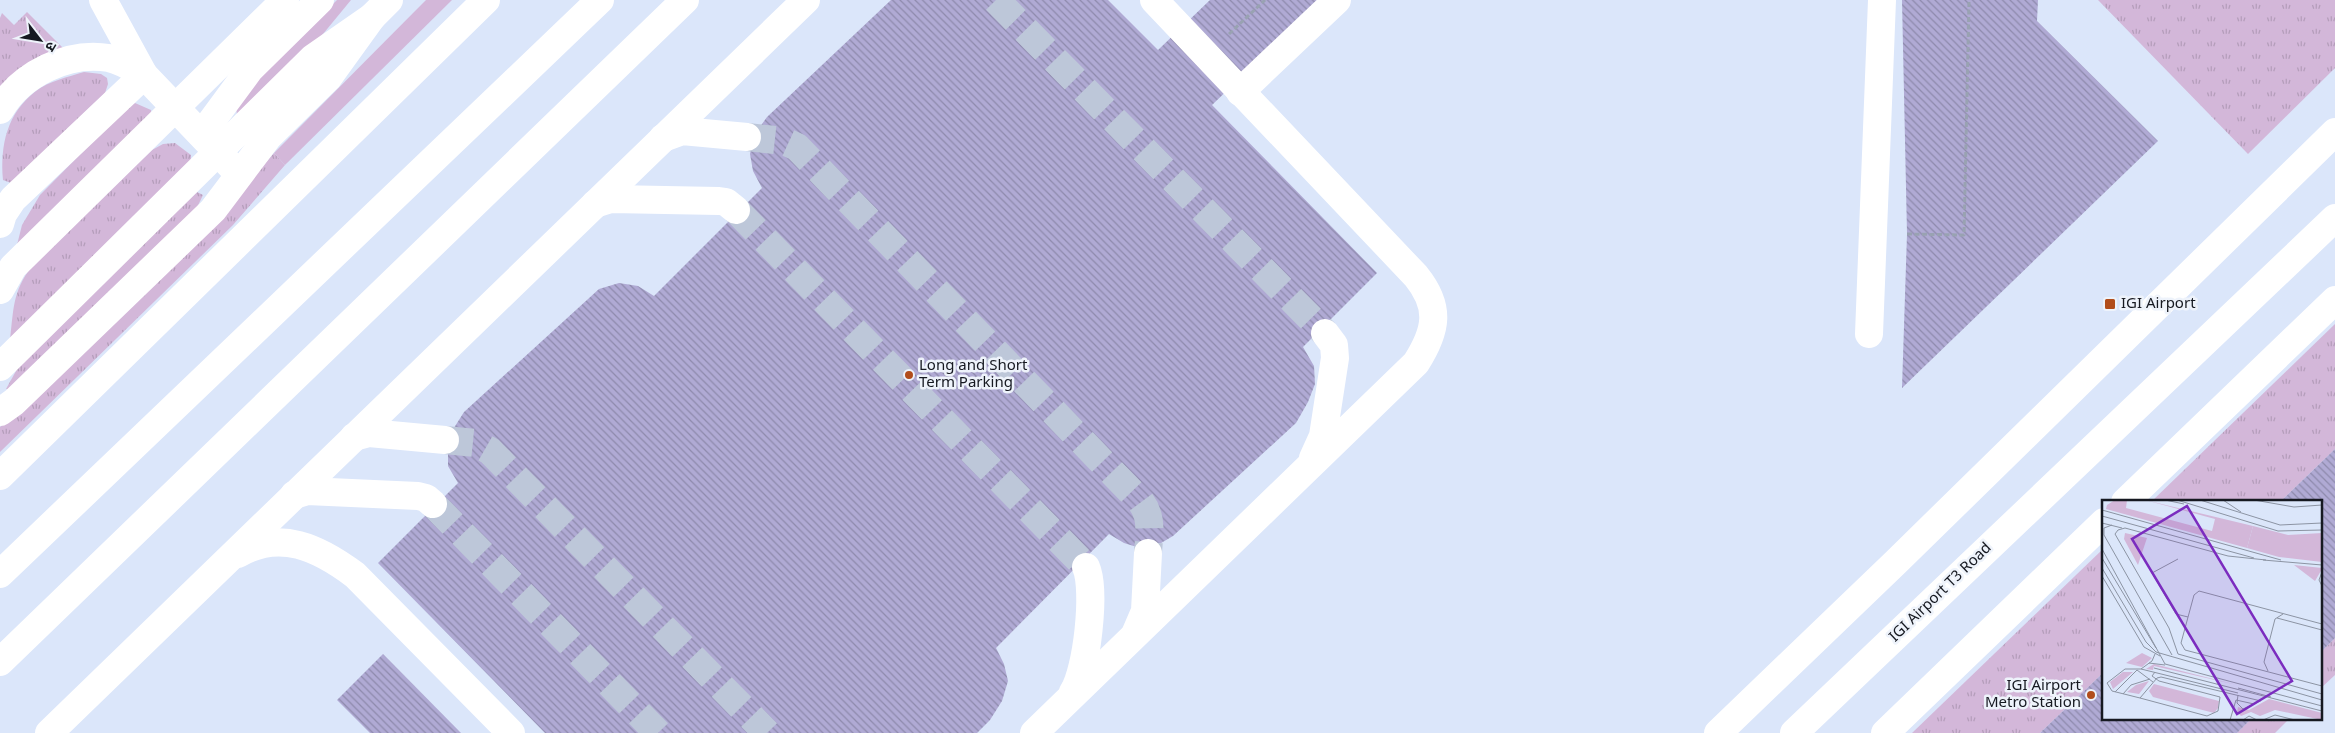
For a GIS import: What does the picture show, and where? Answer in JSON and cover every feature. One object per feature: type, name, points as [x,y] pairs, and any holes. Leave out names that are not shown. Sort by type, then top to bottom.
[{"type":"main road","points":[[103,0],[144,75]]},
{"type":"main road","points":[[0,290],[13,268],[285,0]]},
{"type":"main road","points":[[210,143],[250,69],[320,0]]},
{"type":"main road","points":[[0,476],[486,0]]},
{"type":"main road","points":[[0,574],[600,0]]},
{"type":"main road","points":[[0,662],[685,0]]},
{"type":"main road","points":[[49,733],[806,0]]},
{"type":"main road","points":[[1034,733],[1416,363],[1427,344],[1433,326],[1434,307],[1427,290],[1416,276],[1154,0]]},
{"type":"main road","points":[[1240,92],[1337,0]]},
{"type":"main road","points":[[1869,334],[1882,0]]},
{"type":"main road","points":[[0,367],[210,143],[313,58],[380,8]]},
{"type":"main road","points":[[0,412],[14,402],[213,210],[268,138],[328,78],[380,8]]},
{"type":"main road","points":[[0,110],[17,88],[33,75],[73,60],[92,56],[111,58],[128,64],[144,75],[239,174]]},
{"type":"main road","points":[[0,224],[3,214],[13,199],[144,75]]},
{"type":"main road","points":[[663,138],[682,131],[747,137]]},
{"type":"main road","points":[[1718,733],[1904,555],[2335,132]]},
{"type":"main road","points":[[595,204],[611,199],[719,201],[726,202],[736,210]]},
{"type":"main road","name":"IGI Airport T3 Road","points":[[1794,733],[2335,218]]},
{"type":"main road","points":[[2127,500],[2335,300]]},
{"type":"main road","points":[[1307,468],[1318,450],[1323,436],[1335,358],[1334,345],[1325,333]]},
{"type":"main road","points":[[354,437],[369,433],[445,440]]},
{"type":"main road","points":[[294,495],[307,491],[418,496],[426,498],[432,504]]},
{"type":"main road","points":[[1885,733],[2102,524]]},
{"type":"main road","points":[[224,562],[252,546],[272,542],[300,546],[334,559],[356,575],[511,733]]},
{"type":"main road","points":[[1132,638],[1145,611],[1148,554]]},
{"type":"main road","points":[[1068,700],[1078,685],[1083,669],[1091,586],[1086,567]]},
{"type":"path","points":[[1907,234],[1964,235],[1969,0]]},
{"type":"green space","points":[[337,0],[351,0],[309,51],[237,115],[236,107],[256,80]]},
{"type":"green space","points":[[426,0],[452,0],[285,165],[274,153]]},
{"type":"green space","points":[[2098,0],[2335,0],[2335,68],[2248,154]]},
{"type":"green space","points":[[27,12],[63,48],[28,64],[13,76],[0,91],[0,18],[2,13],[14,25]]},
{"type":"green space","points":[[84,72],[101,74],[107,78],[108,84],[105,93],[11,183],[3,180],[4,142],[18,109],[41,88]]},
{"type":"green space","points":[[135,103],[151,110],[152,119],[16,249],[22,225],[40,195],[126,108]]},
{"type":"green space","points":[[175,143],[191,155],[191,167],[10,340],[16,297],[28,271],[36,261],[152,150],[163,144]]},
{"type":"green space","points":[[274,153],[285,165],[233,225],[0,452],[0,427],[20,411],[221,213]]},
{"type":"green space","points":[[197,192],[203,195],[191,220],[15,390],[6,389],[21,362]]},
{"type":"green space","points":[[2335,324],[2335,449],[2282,500],[2153,500]]},
{"type":"green space","points":[[2102,550],[2102,674],[2040,733],[1912,733]]},
{"type":"green space","points":[[2335,638],[2335,675],[2322,687],[2322,651]]},
{"type":"green space","points":[[2250,720],[2288,720],[2275,733],[2237,733]]},
{"type":"building","name":"Long and Short Term Parking","points":[[891,0],[1108,0],[1158,50],[1210,0],[1321,0],[1212,105],[1377,273],[1303,347],[1314,366],[1315,384],[1308,402],[1296,423],[1173,536],[1156,546],[1140,548],[1124,543],[1109,534],[996,648],[1004,664],[1008,681],[1002,701],[990,720],[977,733],[545,733],[378,563],[458,483],[448,466],[448,449],[452,431],[464,412],[599,289],[619,283],[638,286],[654,296],[762,188],[753,171],[750,154],[754,135],[767,117]]},
{"type":"building","points":[[1902,0],[2038,0],[2037,21],[2158,141],[1902,388],[1907,234]]},
{"type":"building","points":[[2335,449],[2335,638],[2322,651],[2322,500],[2282,500]]},
{"type":"building","points":[[383,654],[461,733],[370,733],[337,700]]},
{"type":"building","name":"IGI Airport Metro Station","points":[[2102,674],[2102,720],[2250,720],[2237,733],[2040,733]]},
{"type":"tunnel","points":[[996,0],[1325,333]]},
{"type":"tunnel","points":[[747,137],[784,141],[797,147],[1141,502],[1149,520],[1148,553]]},
{"type":"tunnel","points":[[736,210],[1086,567]]},
{"type":"tunnel","points":[[445,440],[476,443],[490,451],[767,733]]},
{"type":"tunnel","points":[[433,504],[658,733]]},
{"type":"place","name":"IGI Airport","points":[[2110,304]]},
{"type":"place","name":"Long and Short Term Parking","points":[[909,375]]},
{"type":"place","name":"IGI Airport Metro Station","points":[[2091,695]]}]
